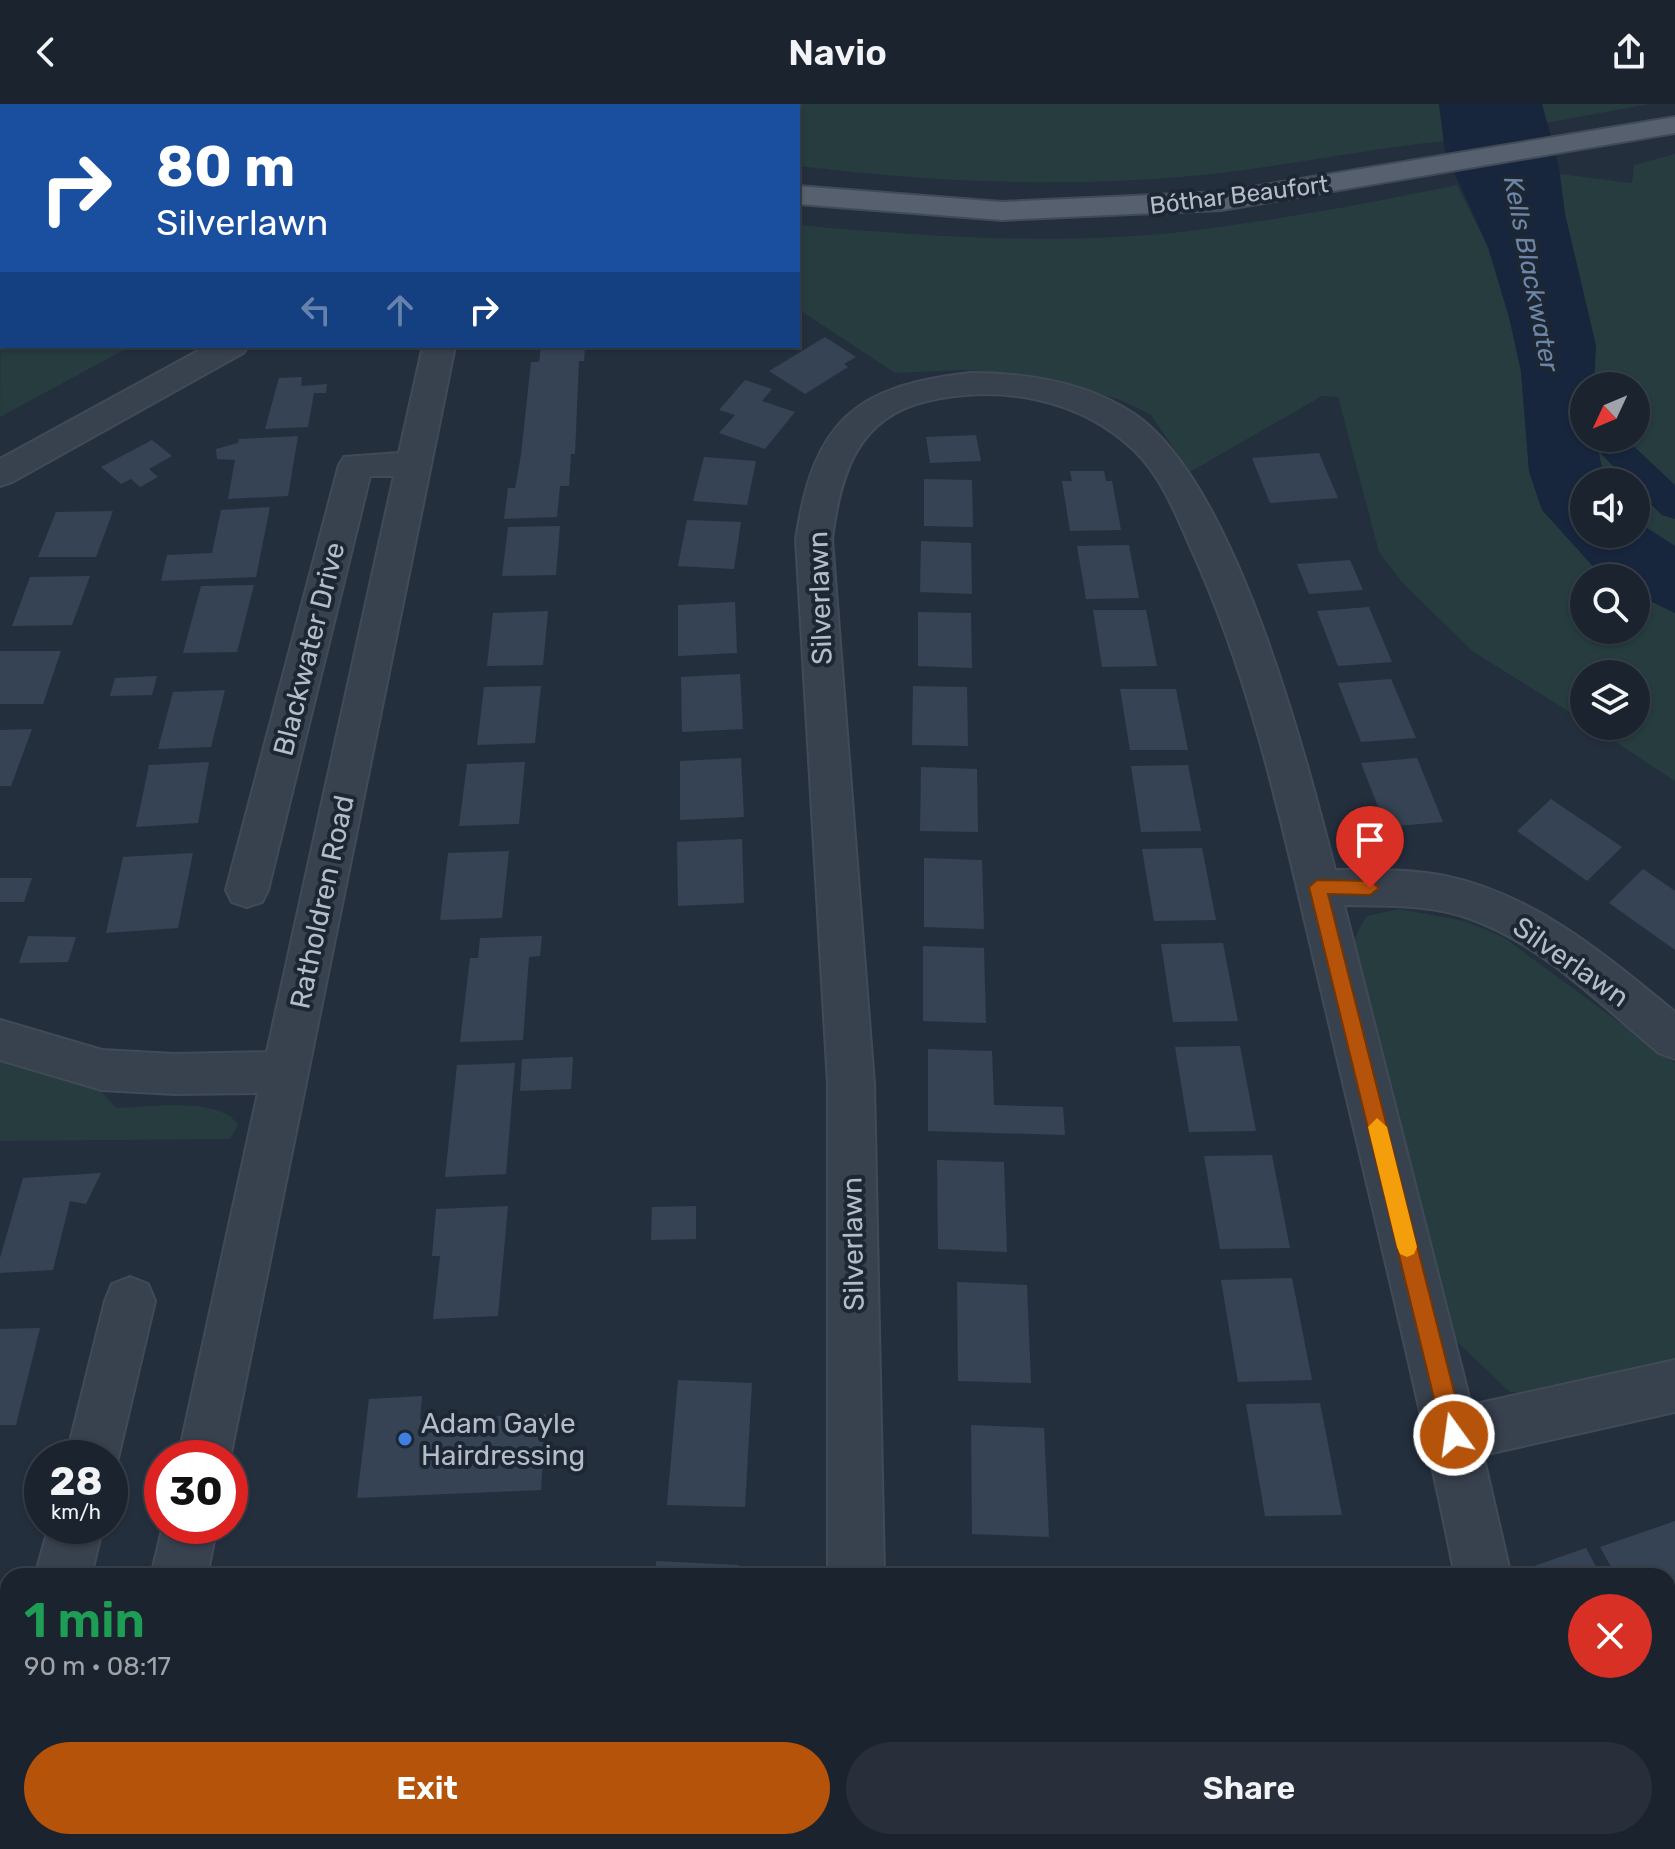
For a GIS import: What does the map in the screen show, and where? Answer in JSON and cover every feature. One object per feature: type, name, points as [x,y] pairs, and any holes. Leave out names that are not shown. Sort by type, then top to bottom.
[{"type":"main road","name":"Bóthar Beaufort","points":[[800,195],[1002,211],[1109,209],[1222,201],[1370,179],[1675,125]]},
{"type":"street","points":[[0,474],[228,348]]},
{"type":"street","name":"Ratholdren Road","points":[[208,1440],[439,348]]},
{"type":"street","name":"Silverlawn","points":[[856,1568],[851,1084],[814,539],[820,493],[832,456],[857,423],[886,401],[928,388],[972,382],[1016,385],[1063,394],[1115,416],[1149,445],[1181,490],[1222,570],[1247,637],[1317,887],[1454,1435],[1481,1568]]},
{"type":"street","name":"Blackwater Drive","points":[[247,890],[356,465],[414,464]]},
{"type":"street","name":"Silverlawn","points":[[1317,887],[1397,888],[1448,895],[1509,916],[1566,952],[1675,1039]]},
{"type":"street","points":[[0,1040],[102,1070],[174,1074],[286,1072]]},
{"type":"street","points":[[96,1440],[130,1301]]},
{"type":"street","points":[[1454,1435],[1675,1386]]},
{"type":"street","points":[[65,1568],[71,1544]]},
{"type":"street","points":[[181,1568],[186,1544]]},
{"type":"green space","points":[[800,104],[1439,104],[1445,141],[1180,177],[1036,182],[893,176],[800,166]]},
{"type":"green space","points":[[1542,104],[1649,104],[1546,123]]},
{"type":"green space","points":[[1675,154],[1675,546],[1650,530],[1650,468],[1602,468],[1599,452],[1650,452],[1650,372],[1593,372],[1596,346],[1565,214],[1560,174],[1632,183],[1634,165]]},
{"type":"green space","points":[[1457,185],[1488,247],[1509,317],[1521,371],[1529,471],[1542,510],[1570,539],[1570,548],[1579,548],[1594,564],[1570,564],[1570,644],[1650,644],[1650,601],[1675,613],[1675,781],[1612,740],[1650,740],[1650,660],[1570,660],[1570,712],[1472,651],[1401,581],[1379,552],[1338,397],[1322,396],[1190,472],[1151,415],[1118,399],[1023,375],[963,370],[895,373],[800,310],[800,225],[951,236],[1053,239],[1104,238],[1237,225]]},
{"type":"green space","points":[[1,348],[127,348],[0,417]]},
{"type":"green space","points":[[1399,909],[1465,921],[1503,937],[1675,1063],[1675,1365],[1542,1396],[1510,1392],[1455,1340],[1365,1001],[1353,967],[1355,938],[1367,916]]},
{"type":"green space","points":[[0,1061],[95,1084],[116,1108],[164,1105],[201,1107],[217,1110],[238,1125],[230,1139],[0,1141]]},
{"type":"water","name":"Kells Blackwater","points":[[1439,104],[1542,104],[1558,162],[1565,214],[1596,346],[1595,372],[1570,372],[1570,452],[1599,452],[1602,468],[1570,468],[1570,541],[1542,510],[1529,471],[1521,371],[1509,317],[1488,247],[1445,152]]},
{"type":"water","points":[[1650,530],[1675,546],[1675,613],[1650,601],[1650,564],[1591,564],[1576,548],[1650,548]]},
{"type":"building","points":[[825,337],[856,357],[844,364],[848,367],[805,394],[769,371]]},
{"type":"building","points":[[541,348],[585,348],[584,361],[579,361],[575,454],[571,454],[569,486],[560,486],[557,517],[504,519],[508,488],[515,488],[521,455],[531,362],[539,362]]},
{"type":"building","points":[[302,377],[301,386],[327,384],[326,393],[314,393],[308,427],[265,429],[279,378]]},
{"type":"building","points":[[745,380],[772,389],[762,401],[795,412],[765,449],[719,433],[735,415],[719,410]]},
{"type":"building","points":[[976,435],[981,461],[930,463],[926,437]]},
{"type":"building","points":[[298,436],[288,496],[228,499],[235,460],[217,459],[216,449],[238,443],[239,439]]},
{"type":"building","points":[[152,440],[172,456],[149,469],[158,477],[140,487],[131,479],[121,484],[101,467]]},
{"type":"building","points":[[1319,453],[1338,498],[1270,503],[1252,458]]},
{"type":"building","points":[[704,457],[756,461],[747,505],[693,501]]},
{"type":"building","points":[[1070,471],[1104,471],[1106,481],[1112,481],[1121,530],[1070,531],[1062,481],[1072,481]]},
{"type":"building","points":[[924,479],[972,480],[973,527],[924,526]]},
{"type":"building","points":[[270,507],[256,577],[161,581],[167,555],[212,553],[221,510]]},
{"type":"building","points":[[113,511],[96,557],[38,557],[56,512]]},
{"type":"building","points":[[687,520],[741,522],[734,569],[678,566]]},
{"type":"building","points":[[560,526],[556,575],[502,576],[508,527]]},
{"type":"building","points":[[921,541],[971,543],[972,594],[920,592]]},
{"type":"building","points":[[1129,545],[1139,598],[1086,599],[1077,546]]},
{"type":"building","points":[[1350,560],[1363,590],[1309,594],[1297,564]]},
{"type":"building","points":[[90,576],[72,625],[12,626],[30,577]]},
{"type":"building","points":[[254,585],[237,652],[183,653],[201,586]]},
{"type":"building","points":[[735,602],[737,653],[678,656],[678,605]]},
{"type":"building","points":[[1369,607],[1392,662],[1338,666],[1317,611]]},
{"type":"building","points":[[1093,610],[1146,610],[1157,666],[1102,667]]},
{"type":"building","points":[[548,611],[543,665],[487,666],[493,613]]},
{"type":"building","points":[[918,612],[971,613],[972,668],[918,666]]},
{"type":"building","points":[[0,651],[61,651],[43,704],[0,704]]},
{"type":"building","points":[[740,674],[743,729],[682,732],[681,677]]},
{"type":"building","points":[[157,676],[152,695],[110,696],[115,678]]},
{"type":"building","points":[[1391,679],[1416,738],[1361,742],[1338,683]]},
{"type":"building","points":[[541,686],[535,743],[477,745],[484,687]]},
{"type":"building","points":[[913,686],[967,687],[968,746],[912,745]]},
{"type":"building","points":[[1120,689],[1176,689],[1188,750],[1130,750]]},
{"type":"building","points":[[225,690],[211,747],[158,749],[173,692]]},
{"type":"building","points":[[32,729],[11,786],[0,786],[0,730]]},
{"type":"building","points":[[741,758],[744,817],[680,820],[680,761]]},
{"type":"building","points":[[1417,758],[1443,822],[1386,827],[1361,763]]},
{"type":"building","points":[[209,762],[198,823],[136,827],[149,765]]},
{"type":"building","points":[[525,762],[519,824],[459,826],[467,764]]},
{"type":"building","points":[[1188,765],[1201,831],[1141,832],[1131,766]]},
{"type":"building","points":[[921,767],[977,769],[978,832],[920,831]]},
{"type":"building","points":[[1551,799],[1622,847],[1587,881],[1517,831]]},
{"type":"building","points":[[742,839],[744,903],[678,906],[677,842]]},
{"type":"building","points":[[1202,848],[1216,920],[1154,921],[1142,849]]},
{"type":"building","points":[[509,851],[502,918],[440,920],[448,853]]},
{"type":"building","points":[[193,853],[178,928],[106,933],[123,857]]},
{"type":"building","points":[[924,858],[982,860],[984,929],[924,927]]},
{"type":"building","points":[[1643,869],[1675,891],[1675,950],[1609,903]]},
{"type":"building","points":[[0,878],[32,878],[24,902],[0,902]]},
{"type":"building","points":[[28,936],[76,937],[68,962],[19,963]]},
{"type":"building","points":[[542,936],[540,956],[529,957],[523,1040],[460,1042],[470,958],[478,958],[480,938]]},
{"type":"building","points":[[1223,943],[1238,1021],[1173,1022],[1161,944]]},
{"type":"building","points":[[923,946],[984,948],[986,1023],[923,1021]]},
{"type":"building","points":[[1240,1046],[1256,1131],[1189,1132],[1175,1047]]},
{"type":"building","points":[[928,1049],[992,1051],[994,1105],[1063,1107],[1065,1135],[928,1131]]},
{"type":"building","points":[[573,1057],[571,1089],[520,1091],[522,1059]]},
{"type":"building","points":[[515,1063],[506,1174],[445,1177],[457,1065]]},
{"type":"building","points":[[1272,1155],[1290,1248],[1220,1249],[1204,1156]]},
{"type":"building","points":[[937,1160],[1004,1162],[1007,1252],[938,1249]]},
{"type":"building","points":[[101,1173],[86,1204],[70,1201],[53,1270],[0,1273],[0,1258],[23,1178]]},
{"type":"building","points":[[508,1206],[498,1316],[433,1319],[440,1256],[432,1256],[436,1209]]},
{"type":"building","points":[[696,1206],[696,1239],[651,1240],[652,1207]]},
{"type":"building","points":[[1292,1278],[1312,1380],[1238,1382],[1221,1280]]},
{"type":"building","points":[[957,1282],[1027,1285],[1031,1383],[958,1381]]},
{"type":"building","points":[[40,1328],[16,1425],[0,1425],[0,1329]]},
{"type":"building","points":[[678,1380],[752,1383],[745,1507],[667,1505]]},
{"type":"building","points":[[422,1396],[420,1420],[546,1414],[541,1490],[357,1498],[369,1399]]},
{"type":"building","points":[[1320,1403],[1342,1515],[1265,1516],[1246,1404]]},
{"type":"building","points":[[971,1425],[1044,1428],[1049,1537],[972,1534]]},
{"type":"building","points":[[1675,1521],[1675,1568],[1612,1568],[1600,1547]]},
{"type":"building","points":[[1586,1548],[1597,1568],[1535,1568]]},
{"type":"building","points":[[656,1561],[739,1565],[739,1568],[656,1568]]},
{"type":"waterway","points":[[1619,452],[1675,506]]},
{"type":"slow traffic","points":[[1377,1127],[1407,1247]]},
{"type":"place","name":"Adam Gayle Hairdressing","points":[[405,1439]]},
{"type":"route","points":[[1370,888],[1317,887],[1454,1435]]}]
